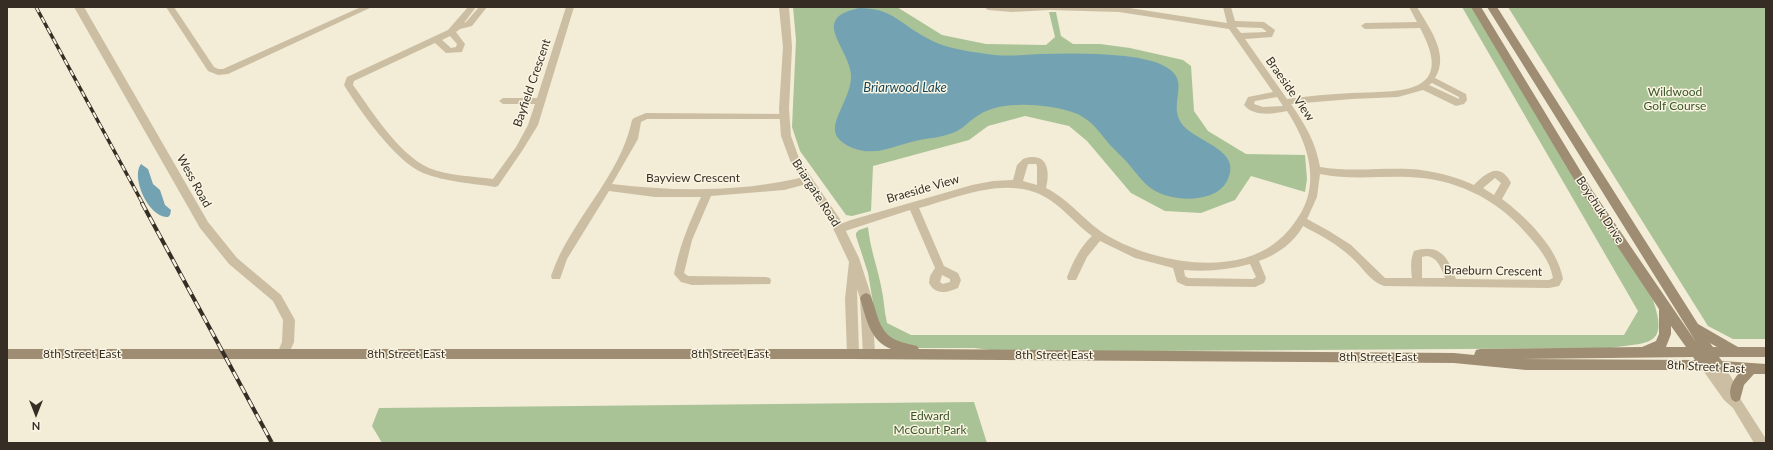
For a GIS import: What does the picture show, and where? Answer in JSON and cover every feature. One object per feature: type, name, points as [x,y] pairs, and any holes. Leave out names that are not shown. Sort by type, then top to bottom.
[{"type":"main road","name":"Boychuk Drive","points":[[1476,7],[1569,163],[1665,308],[1696,352],[1712,366]]},
{"type":"main road","name":"Boychuk Drive","points":[[1492,7],[1709,352],[1712,366]]},
{"type":"main road","points":[[866,298],[874,327],[880,336],[888,342],[910,350],[957,355]]},
{"type":"main road","points":[[1641,352],[1661,345],[1665,334],[1665,308]]},
{"type":"main road","points":[[1693,327],[1736,352]]},
{"type":"main road","name":"8th Street East","points":[[1454,358],[1473,354],[1766,352]]},
{"type":"main road","name":"8th Street East","points":[[7,354],[869,354],[1454,358],[1526,365],[1712,366],[1766,369]]},
{"type":"main road","points":[[1736,400],[1738,383],[1751,369]]},
{"type":"street","name":"Wess Road","points":[[79,7],[204,225],[233,261],[277,298],[289,320],[288,342],[283,354]]},
{"type":"street","points":[[170,7],[211,69],[220,73],[363,8]]},
{"type":"street","name":"Bayfield Crescent","points":[[454,30],[472,7]]},
{"type":"street","name":"Bayfield Crescent","points":[[483,7],[470,24],[454,30],[350,79],[348,85],[394,144],[405,156],[419,167],[439,174],[495,183],[519,149],[533,125],[570,7]]},
{"type":"street","name":"Briargate Road","points":[[784,7],[787,51],[782,116],[786,140],[790,154],[839,229],[853,258],[866,298],[869,354]]},
{"type":"street","points":[[988,7],[1012,9],[1050,7],[1119,9],[1234,29]]},
{"type":"street","name":"Braeside View","points":[[839,229],[851,224],[977,188],[1006,183],[1041,189],[1061,202],[1100,235],[1112,243],[1138,255],[1177,265],[1215,267],[1253,259],[1275,249],[1303,222],[1313,195],[1317,170],[1314,154],[1301,125],[1234,29],[1227,7]]},
{"type":"street","points":[[1278,94],[1250,100],[1249,104],[1254,109],[1264,111],[1286,105],[1340,97],[1390,96],[1403,94],[1423,86],[1431,79],[1436,67],[1437,54],[1413,7]]},
{"type":"street","points":[[1365,26],[1422,25]]},
{"type":"street","points":[[436,39],[449,51],[459,50],[461,44],[454,30]]},
{"type":"street","points":[[1423,86],[1456,103],[1463,100],[1463,96],[1458,92],[1431,79]]},
{"type":"street","points":[[503,101],[541,101]]},
{"type":"street","points":[[556,276],[562,258],[606,187],[633,139],[637,120],[646,116],[782,116]]},
{"type":"street","points":[[1017,184],[1022,165],[1026,161],[1038,161],[1042,165],[1043,182],[1041,189]]},
{"type":"street","name":"Braeburn Crescent","points":[[1303,222],[1326,234],[1352,253],[1378,280],[1396,283],[1549,284],[1555,283],[1558,279],[1558,273],[1527,225],[1517,215],[1496,200],[1476,189],[1439,176],[1418,174],[1338,174],[1317,170]]},
{"type":"street","points":[[1476,189],[1493,174],[1499,175],[1504,178],[1506,183],[1496,200]]},
{"type":"street","name":"Bayview Crescent","points":[[606,187],[655,193],[708,193],[784,186],[808,180]]},
{"type":"street","points":[[708,193],[683,254],[679,274],[682,278],[692,281],[766,281]]},
{"type":"street","points":[[913,206],[940,269]]},
{"type":"street","points":[[1072,277],[1082,255],[1100,235]]},
{"type":"street","points":[[1417,283],[1416,262],[1418,254],[1423,252],[1438,255],[1444,261],[1452,283]]},
{"type":"street","name":"Briargate Road","points":[[853,258],[851,299],[853,354]]},
{"type":"street","points":[[1177,265],[1182,279],[1186,282],[1255,283],[1261,278],[1253,259]]},
{"type":"street","name":"Boychuk Drive","points":[[1712,366],[1728,396],[1736,400],[1760,443]]},
{"type":"green space","points":[[793,7],[897,7],[942,35],[986,44],[1046,45],[1055,37],[1049,12],[1056,12],[1061,36],[1073,44],[1100,44],[1130,48],[1183,60],[1191,66],[1194,111],[1208,131],[1246,154],[1305,155],[1307,179],[1305,192],[1251,176],[1235,200],[1201,213],[1165,211],[1131,193],[1087,141],[1069,126],[1025,116],[988,126],[969,140],[873,166],[871,211],[852,216],[846,215],[800,151],[792,127],[796,40]]},
{"type":"green space","points":[[1462,7],[1473,7],[1653,300],[1659,326],[1657,334],[1645,343],[1610,348],[1007,352],[974,348],[918,348],[903,346],[884,336],[874,309],[868,273],[856,236],[856,233],[859,230],[868,227],[870,242],[882,291],[887,323],[911,335],[1624,335],[1638,311]]},
{"type":"green space","name":"Wildwood Golf Course","points":[[1508,7],[1766,7],[1766,339],[1733,339],[1708,326]]},
{"type":"green space","name":"Edward McCourt Park","points":[[974,402],[987,443],[382,443],[372,426],[379,408]]},
{"type":"water","name":"Briarwood Lake","points":[[859,8],[888,13],[932,41],[963,50],[993,55],[1013,56],[1072,53],[1114,55],[1151,61],[1166,67],[1174,73],[1179,86],[1177,109],[1178,116],[1182,124],[1188,130],[1223,153],[1229,160],[1231,169],[1228,179],[1221,189],[1207,196],[1184,199],[1164,195],[1152,189],[1145,183],[1090,122],[1072,112],[1037,105],[1012,105],[988,110],[952,133],[882,150],[864,151],[846,145],[836,135],[835,125],[849,90],[851,75],[848,62],[834,30],[834,25],[835,21],[840,15]]},
{"type":"water","points":[[141,164],[148,169],[153,184],[160,190],[165,205],[171,210],[168,217],[161,216],[155,212],[144,196],[138,178],[138,170]]},
{"type":"railway","points":[[36,7],[143,204]]},
{"type":"railway","points":[[142,203],[272,443]]}]
